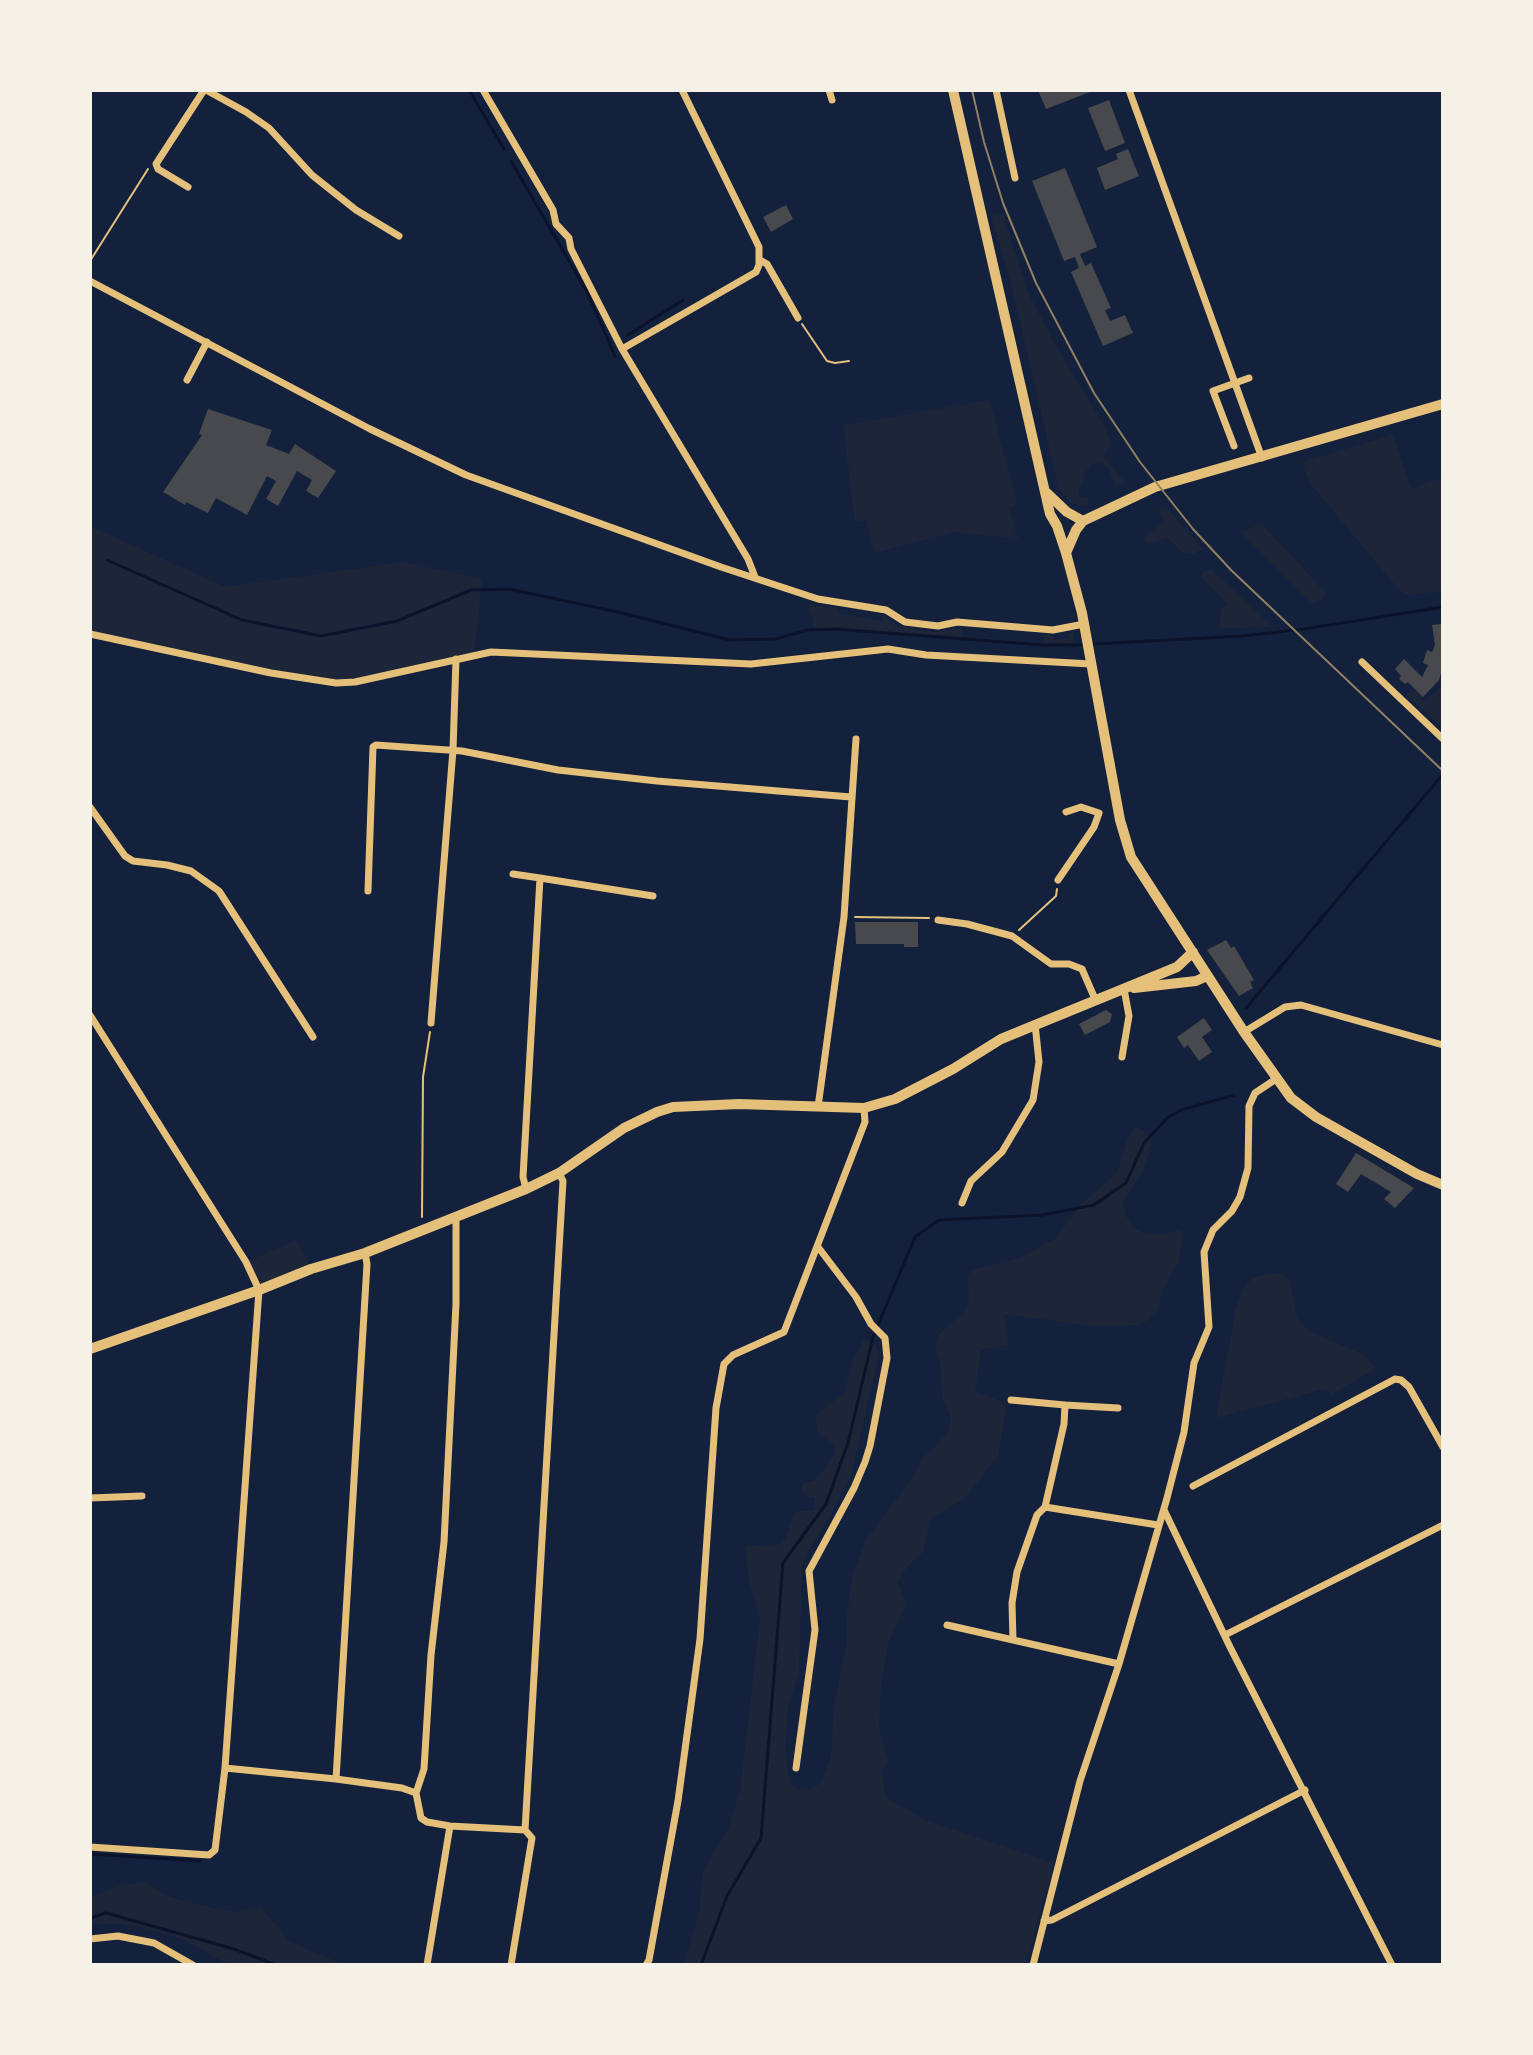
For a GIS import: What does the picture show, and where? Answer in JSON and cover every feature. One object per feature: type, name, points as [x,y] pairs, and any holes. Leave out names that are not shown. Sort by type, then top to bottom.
[{"type":"main road","points":[[953,90],[1050,514],[1066,553],[1085,629],[1118,810],[1131,857],[1244,1032],[1291,1098],[1316,1117],[1417,1174],[1443,1185]]},
{"type":"main road","points":[[1057,526],[1079,526],[1158,486],[1443,404]]},
{"type":"main road","points":[[1047,493],[1079,526]]},
{"type":"main road","points":[[1066,553],[1079,526]]},
{"type":"main road","points":[[90,1349],[311,1269],[365,1253],[526,1189],[559,1173],[624,1128],[673,1107],[739,1104],[864,1108],[895,1099],[1001,1039],[1177,967],[1193,952]]},
{"type":"main road","points":[[1124,989],[1196,981],[1207,976]]},
{"type":"street","points":[[188,187],[158,169],[156,164],[205,90],[269,128],[312,175],[356,210],[399,236]]},
{"type":"street","points":[[483,90],[553,210],[556,224],[569,238],[571,249],[622,349],[748,559],[755,577]]},
{"type":"street","points":[[622,349],[756,272],[760,260],[759,247],[682,90]]},
{"type":"street","points":[[829,90],[832,100]]},
{"type":"street","points":[[996,90],[1015,178]]},
{"type":"street","points":[[1129,90],[1262,458]]},
{"type":"street","points":[[760,260],[767,264],[798,318]]},
{"type":"street","points":[[90,281],[370,429],[466,475],[721,567],[813,598],[882,609],[902,621],[938,626],[957,622],[1053,630],[1085,629]]},
{"type":"street","points":[[187,380],[207,342]]},
{"type":"street","points":[[1234,446],[1213,391],[1249,378]]},
{"type":"street","points":[[90,634],[271,673],[336,683],[355,682],[491,652],[751,664],[888,649],[926,655],[1090,660]]},
{"type":"street","points":[[431,1023],[453,750],[456,659]]},
{"type":"street","points":[[1362,662],[1443,739]]},
{"type":"street","points":[[818,1107],[844,917],[856,739]]},
{"type":"street","points":[[368,891],[373,747],[376,745],[453,750],[558,770],[851,797]]},
{"type":"street","points":[[90,807],[125,856],[133,861],[191,871],[219,891],[313,1037]]},
{"type":"street","points":[[1066,812],[1081,807],[1099,813],[1118,810]]},
{"type":"street","points":[[1058,880],[1094,827],[1099,813]]},
{"type":"street","points":[[513,874],[653,896]]},
{"type":"street","points":[[526,1189],[523,1177],[540,878]]},
{"type":"street","points":[[938,920],[1012,936],[1051,964],[1069,964],[1082,969],[1095,999]]},
{"type":"street","points":[[1122,1057],[1129,1016],[1124,989]]},
{"type":"street","points":[[1244,1032],[1285,1007],[1301,1005],[1443,1045]]},
{"type":"street","points":[[90,1015],[246,1262],[259,1290],[225,1768],[215,1850],[209,1855],[90,1847]]},
{"type":"street","points":[[962,1203],[971,1181],[1002,1152],[1033,1100],[1039,1062],[1035,1024]]},
{"type":"street","points":[[1033,1965],[1080,1781],[1119,1664],[1184,1432],[1194,1363],[1209,1327],[1204,1252],[1213,1230],[1232,1211],[1240,1197],[1246,1178],[1249,1106],[1255,1093],[1276,1079]]},
{"type":"street","points":[[646,1965],[678,1801],[700,1639],[714,1422],[724,1364],[733,1355],[784,1332],[865,1122],[864,1108]]},
{"type":"street","points":[[511,1965],[532,1838],[525,1830],[563,1196],[563,1181],[559,1173]]},
{"type":"street","points":[[456,1218],[456,1304],[444,1542],[431,1655],[424,1769],[416,1793],[421,1818],[427,1822],[525,1830]]},
{"type":"street","points":[[796,1768],[815,1630],[809,1571],[854,1488],[870,1446],[887,1358],[885,1338],[871,1324],[856,1297],[818,1247]]},
{"type":"street","points":[[336,1779],[367,1264],[365,1253]]},
{"type":"street","points":[[1193,1486],[1395,1379],[1409,1387],[1443,1447]]},
{"type":"street","points":[[1011,1400],[1118,1408]]},
{"type":"street","points":[[1013,1640],[1012,1603],[1017,1572],[1037,1515],[1045,1507],[1064,1424],[1065,1405]]},
{"type":"street","points":[[90,1498],[142,1496]]},
{"type":"street","points":[[1045,1507],[1158,1525]]},
{"type":"street","points":[[1164,1510],[1392,1965]]},
{"type":"street","points":[[1225,1635],[1443,1525]]},
{"type":"street","points":[[947,1625],[1119,1664]]},
{"type":"street","points":[[225,1768],[336,1779],[402,1788],[416,1793]]},
{"type":"street","points":[[1044,1921],[1052,1920],[1305,1790]]},
{"type":"street","points":[[427,1965],[450,1826]]},
{"type":"street","points":[[90,1939],[118,1936],[154,1943],[193,1965]]},
{"type":"path","points":[[90,261],[148,169],[156,164]]},
{"type":"path","points":[[798,318],[827,361],[849,361]]},
{"type":"path","points":[[1012,936],[1056,896],[1058,880]]},
{"type":"path","points":[[844,917],[921,917]]},
{"type":"path","points":[[426,1230],[422,1221],[423,1077],[431,1023]]},
{"type":"shaded area","points":[[1003,214],[1027,290],[1059,352],[1104,425],[1111,443],[1104,456],[1126,481],[1115,487],[1108,467],[1093,463],[1085,473],[1082,486],[1078,488],[1080,498],[1088,497],[1089,504],[1085,506],[1071,503],[1059,489],[1010,279],[991,216]]},
{"type":"shaded area","points":[[990,400],[1017,504],[1009,509],[1018,539],[955,532],[875,553],[866,520],[855,522],[843,425]]},
{"type":"shaded area","points":[[1393,435],[1411,489],[1443,477],[1443,591],[1407,595],[1400,591],[1309,482],[1302,462]]},
{"type":"shaded area","points":[[1166,507],[1203,549],[1193,554],[1182,552],[1168,538],[1148,544],[1144,538],[1164,521],[1158,511]]},
{"type":"shaded area","points":[[1262,524],[1326,593],[1322,600],[1312,604],[1240,532]]},
{"type":"shaded area","points":[[90,526],[225,587],[403,562],[482,579],[474,655],[336,683],[90,634]]},
{"type":"shaded area","points":[[1211,569],[1273,627],[1219,628],[1221,610],[1227,603],[1200,577],[1204,571]]},
{"type":"shaded area","points":[[808,604],[838,608],[838,613],[882,621],[883,615],[899,626],[922,630],[938,632],[963,628],[962,637],[1043,643],[1044,635],[1053,635],[1054,640],[1069,639],[1069,633],[1073,634],[1073,643],[1044,644],[815,628]]},
{"type":"shaded area","points":[[1443,678],[1443,728],[1406,695],[1413,688],[1426,701],[1438,689]]},
{"type":"shaded area","points":[[1135,1126],[1147,1132],[1151,1145],[1145,1166],[1123,1203],[1126,1216],[1134,1228],[1146,1234],[1159,1235],[1180,1230],[1183,1236],[1178,1264],[1163,1288],[1158,1308],[1149,1320],[1136,1325],[1091,1326],[1004,1314],[1008,1345],[981,1350],[975,1392],[1007,1403],[998,1456],[965,1498],[930,1519],[923,1552],[907,1567],[897,1583],[907,1603],[888,1643],[881,1685],[879,1727],[888,1761],[882,1772],[885,1797],[923,1819],[1054,1863],[1025,1965],[683,1965],[699,1914],[703,1871],[728,1829],[740,1791],[760,1620],[748,1576],[746,1547],[780,1544],[786,1537],[794,1513],[814,1511],[815,1498],[805,1496],[801,1489],[804,1483],[814,1481],[835,1453],[835,1445],[818,1433],[815,1415],[844,1393],[853,1360],[864,1339],[875,1344],[879,1354],[851,1476],[805,1556],[802,1567],[799,1672],[788,1706],[785,1749],[790,1783],[795,1788],[809,1790],[821,1783],[831,1756],[834,1706],[847,1642],[847,1613],[853,1573],[866,1540],[913,1477],[923,1457],[948,1431],[951,1417],[942,1398],[940,1362],[935,1347],[938,1335],[965,1311],[969,1298],[967,1276],[972,1270],[1019,1258],[1055,1239],[1080,1205],[1117,1173]]},
{"type":"shaded area","points":[[297,1240],[311,1269],[259,1290],[246,1262]]},
{"type":"shaded area","points":[[1271,1273],[1283,1274],[1290,1281],[1297,1318],[1306,1330],[1362,1354],[1377,1368],[1332,1394],[1324,1389],[1216,1418],[1236,1308],[1245,1286],[1252,1278]]},
{"type":"shaded area","points":[[144,1882],[170,1897],[214,1908],[240,1912],[261,1907],[290,1942],[345,1965],[229,1965],[184,1940],[149,1929],[121,1924],[90,1925],[90,1897],[123,1885]]},
{"type":"building","points":[[1038,90],[1095,90],[1046,109]]},
{"type":"building","points":[[1109,100],[1125,143],[1105,151],[1088,108]]},
{"type":"building","points":[[1128,149],[1139,176],[1105,190],[1097,168],[1118,159],[1116,154]]},
{"type":"building","points":[[1065,168],[1097,247],[1080,254],[1085,266],[1091,263],[1111,308],[1105,310],[1110,321],[1125,315],[1133,333],[1103,346],[1071,272],[1079,268],[1075,257],[1064,261],[1032,181]]},
{"type":"building","points":[[786,205],[793,219],[771,232],[763,217]]},
{"type":"building","points":[[208,409],[272,430],[266,445],[289,454],[295,444],[336,471],[318,498],[306,491],[312,480],[297,471],[278,506],[266,499],[276,481],[267,476],[247,515],[216,498],[208,513],[186,502],[185,505],[163,492],[202,435],[199,434]]},
{"type":"building","points":[[1443,624],[1443,667],[1439,680],[1423,697],[1408,682],[1405,684],[1399,679],[1401,676],[1395,669],[1404,659],[1422,677],[1428,665],[1423,663],[1427,650],[1432,652],[1435,645],[1432,625]]},
{"type":"building","points":[[855,922],[918,922],[918,947],[856,944]]},
{"type":"building","points":[[1226,940],[1231,948],[1234,946],[1254,980],[1250,982],[1253,988],[1239,996],[1207,950]]},
{"type":"building","points":[[1106,1010],[1112,1014],[1110,1022],[1085,1035],[1079,1024]]},
{"type":"building","points":[[1204,1018],[1212,1030],[1202,1037],[1212,1052],[1199,1061],[1188,1045],[1184,1048],[1177,1037]]},
{"type":"building","points":[[1356,1153],[1414,1188],[1395,1208],[1384,1199],[1391,1192],[1361,1174],[1348,1192],[1336,1184]]},
{"type":"waterway","points":[[469,90],[504,149]]},
{"type":"waterway","points":[[511,161],[587,292],[615,356]]},
{"type":"waterway","points":[[628,335],[683,300]]},
{"type":"waterway","points":[[107,560],[242,620],[321,636],[397,621],[471,590],[509,589],[730,640],[775,639],[808,630],[835,629],[1074,645],[1243,636],[1443,607]]},
{"type":"waterway","points":[[1246,1008],[1443,774]]},
{"type":"waterway","points":[[701,1965],[727,1896],[761,1838],[783,1563],[826,1504],[848,1443],[873,1337],[915,1237],[939,1220],[1042,1215],[1094,1205],[1126,1183],[1144,1143],[1167,1118],[1181,1110],[1234,1095]]},
{"type":"waterway","points":[[90,1854],[200,1861]]},
{"type":"waterway","points":[[90,1918],[106,1913],[234,1949],[276,1965]]},
{"type":"tram line","points":[[972,90],[1003,203],[1036,283],[1094,393],[1140,462],[1193,529],[1231,570],[1443,771]]}]
